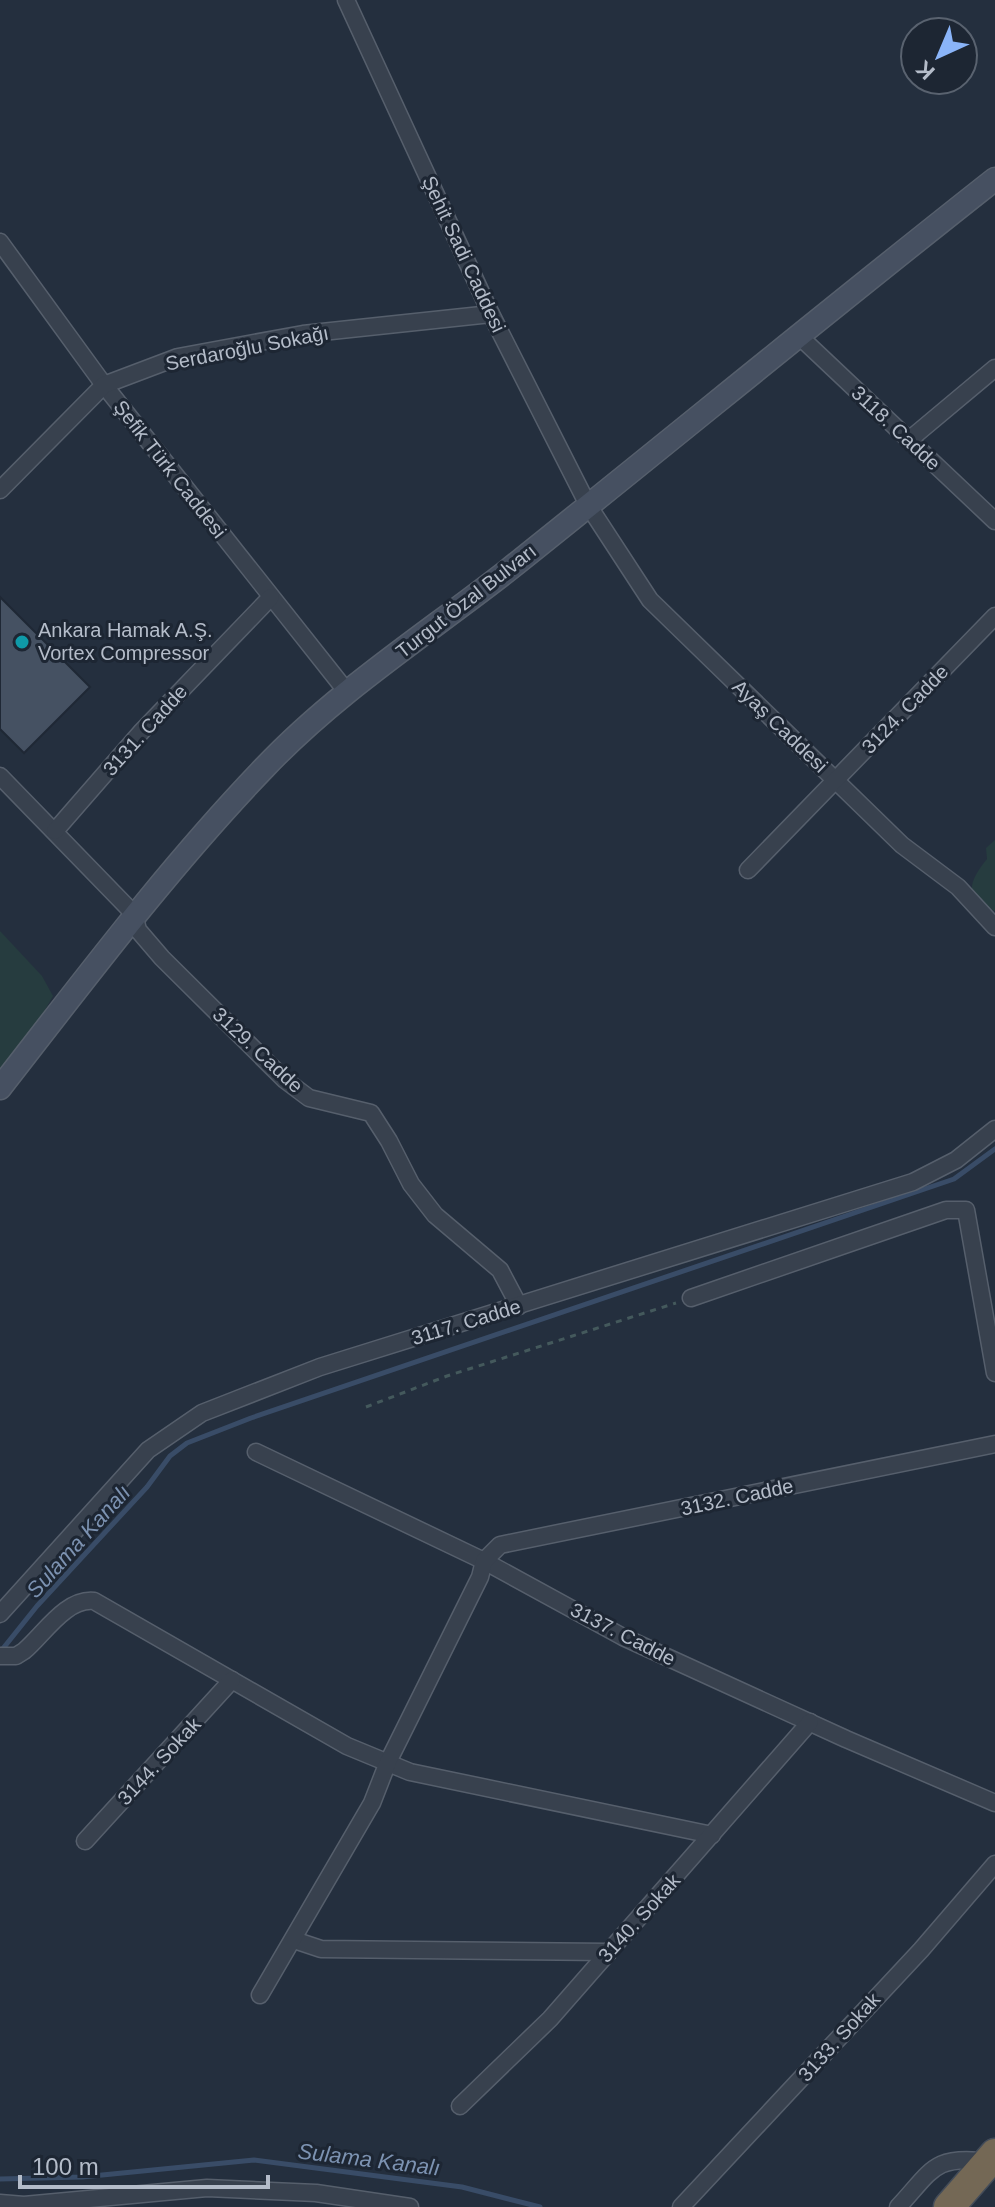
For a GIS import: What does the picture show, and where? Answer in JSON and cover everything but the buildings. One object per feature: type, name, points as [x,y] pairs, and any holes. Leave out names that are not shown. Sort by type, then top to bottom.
[{"type":"highway","points":[[949,2207],[992,2158]]},
{"type":"street","name":"Şehit Sadi Caddesi","points":[[346,0],[491,314],[588,505]]},
{"type":"street","name":"Turgut Özal Bulvarı","points":[[0,1088],[134,914],[264,767],[347,692],[506,571],[995,179]]},
{"type":"street","name":"Şefik Türk Caddesi","points":[[0,242],[104,385],[347,692]]},
{"type":"street","name":"Serdaroğlu Sokağı","points":[[0,490],[104,385],[178,357],[303,334],[491,314]]},
{"type":"street","name":"3118. Cadde","points":[[798,335],[995,521]]},
{"type":"street","points":[[909,440],[995,368]]},
{"type":"street","name":"Ayaş Caddesi","points":[[588,505],[650,600],[902,845],[958,887],[995,927]]},
{"type":"street","name":"3131. Cadde","points":[[55,831],[142,731],[271,597]]},
{"type":"street","name":"3124. Cadde","points":[[748,870],[995,616]]},
{"type":"street","name":"3129. Cadde","points":[[0,776],[134,914],[138,930],[162,958],[285,1080],[309,1098],[371,1113],[411,1184],[435,1215],[500,1270],[519,1306]]},
{"type":"street","name":"3117. Cadde","points":[[0,1614],[148,1450],[202,1413],[320,1367],[913,1182],[956,1160],[995,1129]]},
{"type":"street","points":[[691,1298],[946,1210],[966,1210],[995,1373]]},
{"type":"street","name":"3132. Cadde","points":[[484,1561],[500,1545],[995,1444]]},
{"type":"street","name":"3137. Cadde","points":[[256,1452],[484,1561],[623,1637],[995,1803]]},
{"type":"street","points":[[260,1995],[372,1803],[388,1762],[480,1577],[484,1561]]},
{"type":"street","points":[[8,1656],[37,1640],[67,1609],[82,1600],[94,1601],[347,1746],[410,1772],[712,1835]]},
{"type":"street","name":"3144. Sokak","points":[[85,1841],[232,1680]]},
{"type":"street","name":"3140. Sokak","points":[[460,2106],[550,2019],[810,1722]]},
{"type":"street","name":"3133. Sokak","points":[[681,2207],[921,1950],[995,1864]]},
{"type":"street","points":[[294,1940],[321,1949],[609,1952]]},
{"type":"street","points":[[898,2207],[926,2173],[944,2162],[992,2158]]},
{"type":"street","points":[[0,2203],[24,2205],[207,2188],[316,2193],[410,2207]]},
{"type":"path","points":[[366,1407],[447,1376],[649,1314],[691,1298]]},
{"type":"green space","points":[[995,840],[995,911],[977,901],[972,889],[976,875],[987,859],[986,848]]},
{"type":"green space","points":[[0,931],[42,976],[53,996],[34,1029],[0,1070]]},
{"type":"waterway","points":[[1,1651],[37,1606],[147,1487],[170,1456],[187,1443],[251,1418],[954,1179],[995,1149]]},
{"type":"waterway","name":"Sulama Kanalı","points":[[0,2179],[82,2177],[254,2160],[462,2187],[540,2207]]},
{"type":"place","name":"Ankara Hamak A.Ş. Vortex Compressor","points":[[22,642]]}]
